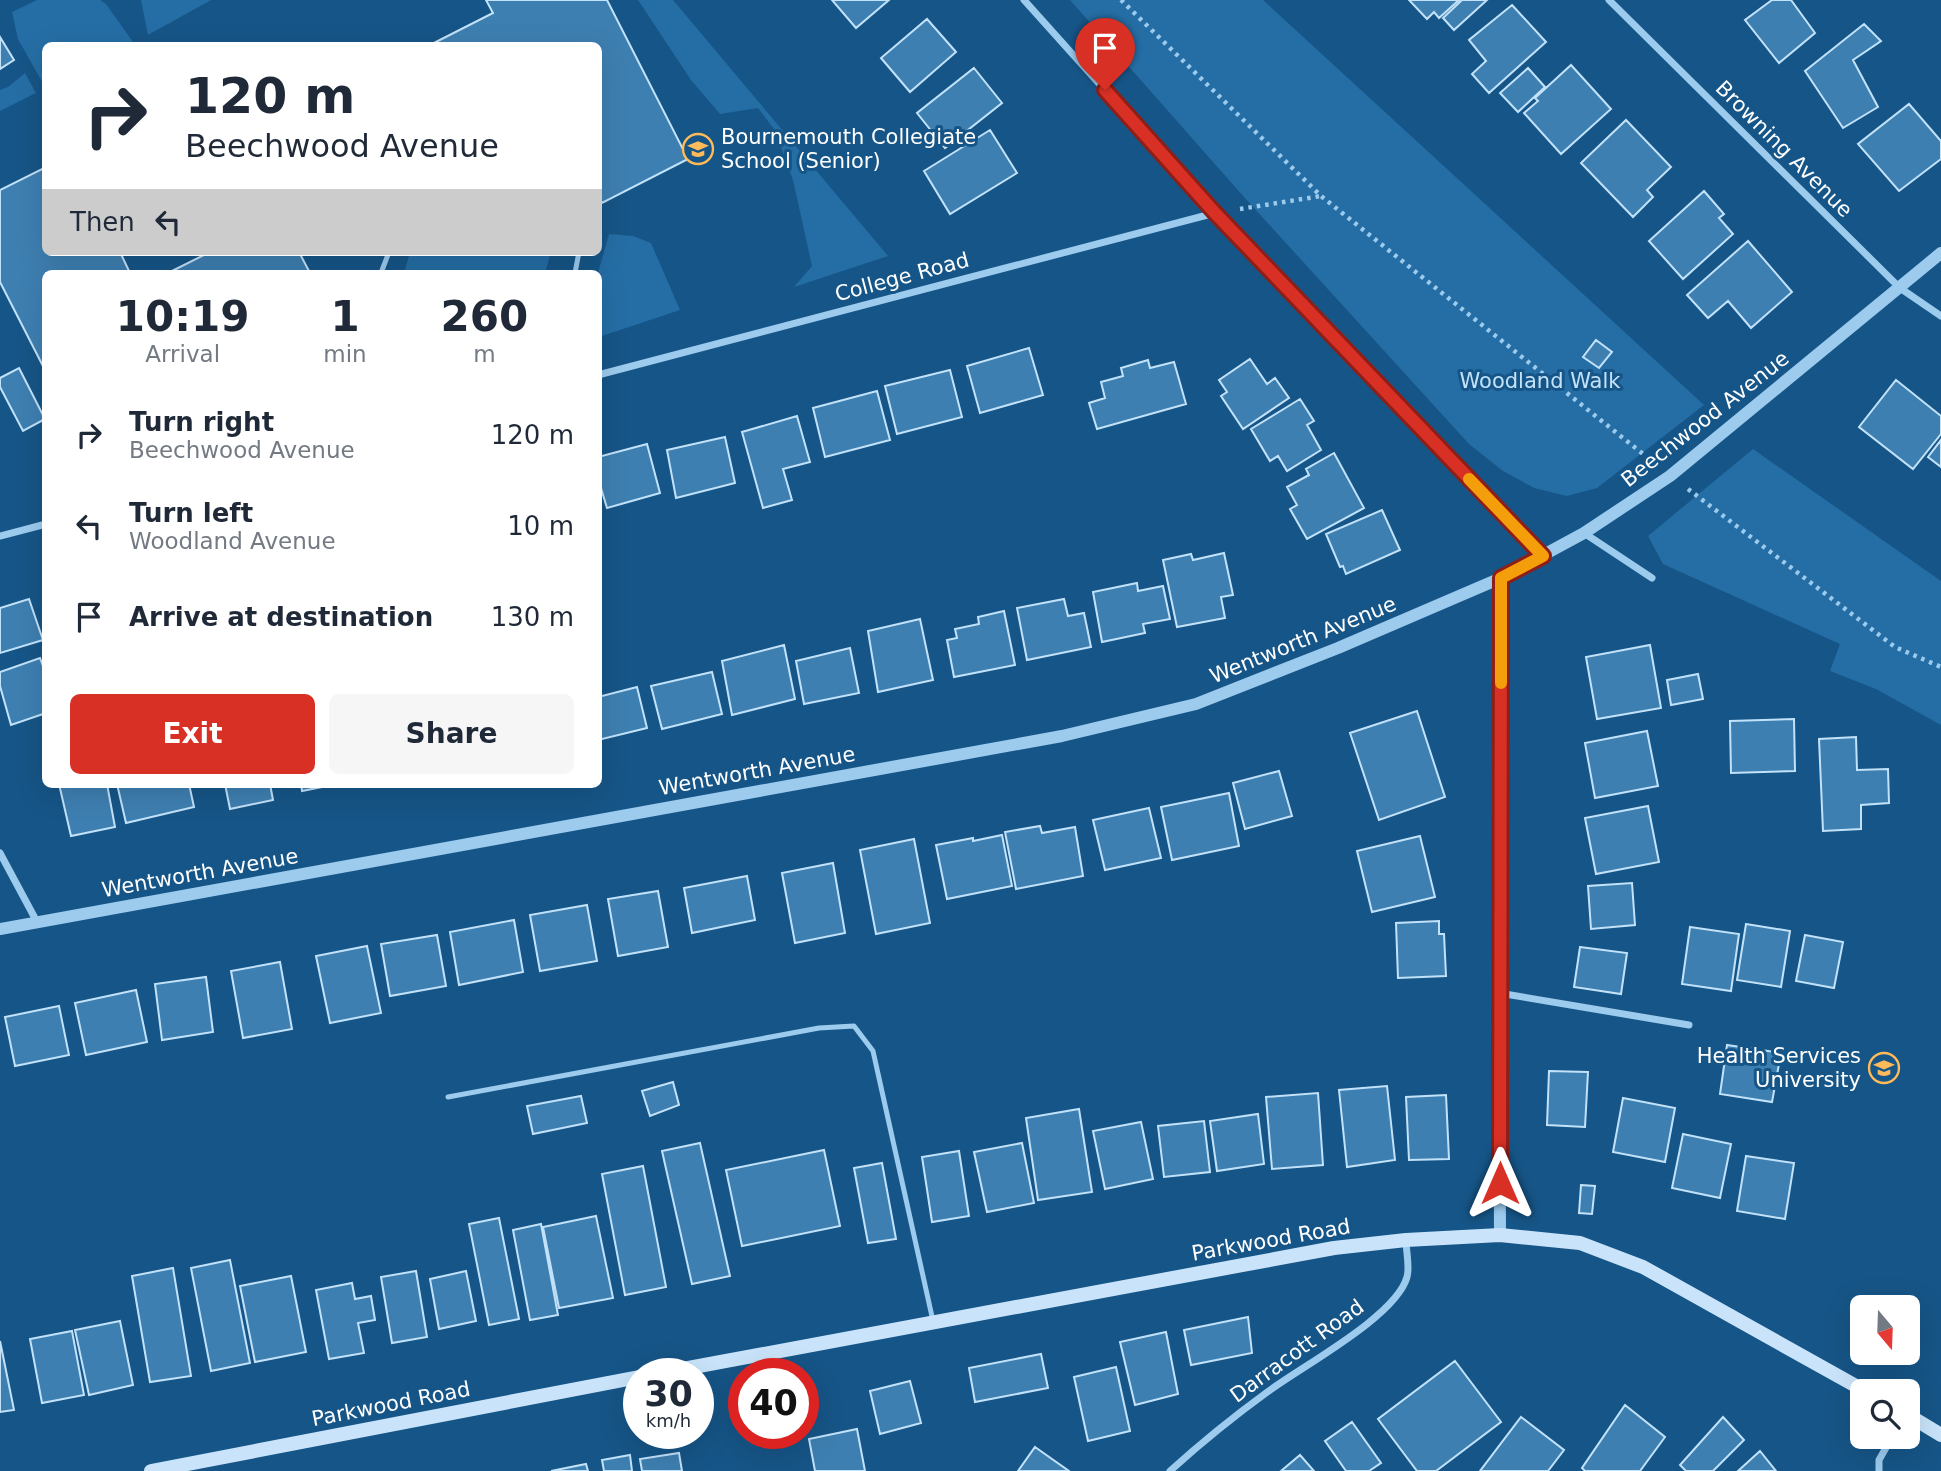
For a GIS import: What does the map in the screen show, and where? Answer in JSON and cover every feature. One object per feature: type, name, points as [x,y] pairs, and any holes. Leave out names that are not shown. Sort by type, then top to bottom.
[{"type":"main road","name":"Parkwood Road","points":[[714,1363],[1334,1248],[1406,1240],[1500,1235],[1580,1243],[1643,1267],[1850,1383]]},
{"type":"main road","name":"Parkwood Road","points":[[151,1471],[623,1380]]},
{"type":"main road","points":[[1920,1422],[1941,1435]]},
{"type":"street","points":[[1024,0],[1215,213],[1543,556]]},
{"type":"street","name":"Browning Avenue","points":[[1609,0],[1900,288],[1941,316]]},
{"type":"street","name":"College Road","points":[[602,374],[1215,213]]},
{"type":"street","name":"Beechwood Avenue","points":[[1501,578],[1584,533],[1670,476],[1941,253]]},
{"type":"street","points":[[0,536],[42,525]]},
{"type":"street","points":[[1584,533],[1652,578]]},
{"type":"street","points":[[1500,1235],[1501,578]]},
{"type":"street","name":"Wentworth Avenue","points":[[0,929],[1062,736],[1196,704],[1338,648],[1501,578]]},
{"type":"street","points":[[0,853],[37,922]]},
{"type":"street","points":[[1499,993],[1689,1025]]},
{"type":"street","name":"Darracott Road","points":[[1170,1471],[1258,1399],[1370,1322],[1394,1300],[1407,1277],[1406,1240]]},
{"type":"street","points":[[1879,1471],[1880,1460],[1886,1449]]},
{"type":"lane","points":[[449,1097],[819,1028],[855,1026],[873,1051],[933,1321]]},
{"type":"path","points":[[1121,0],[1321,196],[1670,476],[1895,647],[1941,667]]},
{"type":"path","points":[[1215,213],[1321,196]]},
{"type":"green space","points":[[37,0],[100,0],[106,4],[133,42],[42,42],[42,82],[18,39],[12,12]]},
{"type":"green space","points":[[141,0],[211,0],[148,35]]},
{"type":"green space","points":[[638,0],[673,0],[888,256],[794,287],[812,266],[793,180],[779,142],[780,137],[758,108],[720,114],[691,80]]},
{"type":"green space","name":"Woodland Walk","points":[[1070,0],[1263,0],[1704,405],[1597,488],[1567,496],[1534,488],[1503,471],[1469,444],[1244,197]]},
{"type":"green space","points":[[25,73],[36,93],[0,111],[0,90]]},
{"type":"green space","points":[[609,234],[633,236],[651,243],[680,310],[602,336],[602,270],[599,270]]},
{"type":"green space","points":[[409,256],[550,256],[546,270],[405,270]]},
{"type":"green space","points":[[1753,449],[1941,581],[1941,725],[1876,689],[1830,671],[1840,644],[1663,564],[1648,536]]},
{"type":"building","points":[[486,0],[607,0],[688,159],[602,203],[602,42],[436,42],[493,13]]},
{"type":"building","points":[[832,0],[889,0],[856,28]]},
{"type":"building","points":[[1409,0],[1459,0],[1439,18],[1434,12],[1427,19]]},
{"type":"building","points":[[1462,0],[1487,0],[1454,30],[1443,18]]},
{"type":"building","points":[[1772,0],[1791,0],[1815,33],[1779,63],[1745,20]]},
{"type":"building","points":[[1512,5],[1546,42],[1489,93],[1472,74],[1486,61],[1469,40]]},
{"type":"building","points":[[927,19],[956,52],[910,92],[881,58]]},
{"type":"building","points":[[1864,24],[1881,41],[1853,60],[1878,107],[1843,128],[1805,71]]},
{"type":"building","points":[[0,37],[14,60],[0,69]]},
{"type":"building","points":[[1571,65],[1611,109],[1561,154],[1524,113],[1538,101],[1535,98]]},
{"type":"building","points":[[974,68],[1002,103],[945,148],[917,113]]},
{"type":"building","points":[[1528,68],[1545,87],[1518,112],[1500,93]]},
{"type":"building","points":[[1909,104],[1941,141],[1941,159],[1899,191],[1858,144]]},
{"type":"building","points":[[1626,120],[1671,167],[1647,190],[1653,197],[1633,217],[1581,163]]},
{"type":"building","points":[[990,130],[1017,173],[950,214],[924,171]]},
{"type":"building","points":[[42,169],[42,256],[122,256],[129,270],[42,270],[42,364],[0,282],[0,190]]},
{"type":"building","points":[[1704,191],[1724,214],[1719,218],[1733,234],[1683,279],[1649,241]]},
{"type":"building","points":[[1748,241],[1792,292],[1751,328],[1728,301],[1708,318],[1687,295]]},
{"type":"building","points":[[202,256],[301,256],[308,270],[174,270]]},
{"type":"building","name":"Woodland Walk","points":[[1596,340],[1612,352],[1599,368],[1583,357]]},
{"type":"building","points":[[1029,348],[1043,395],[980,413],[967,366]]},
{"type":"building","points":[[1250,359],[1267,384],[1275,378],[1289,398],[1243,429],[1221,396],[1227,392],[1219,380]]},
{"type":"building","points":[[1148,360],[1150,368],[1174,362],[1186,404],[1097,429],[1089,403],[1105,398],[1101,382],[1123,376],[1121,368]]},
{"type":"building","points":[[19,368],[42,413],[42,421],[23,431],[0,387],[0,378]]},
{"type":"building","points":[[950,370],[962,417],[897,434],[885,386]]},
{"type":"building","points":[[1896,380],[1941,416],[1941,434],[1913,469],[1859,427]]},
{"type":"building","points":[[877,391],[890,440],[825,457],[813,408]]},
{"type":"building","points":[[1300,399],[1314,421],[1307,425],[1321,450],[1287,471],[1278,456],[1270,461],[1251,429]]},
{"type":"building","points":[[797,416],[810,462],[783,469],[792,500],[763,508],[742,432]]},
{"type":"building","points":[[725,437],[735,483],[676,498],[667,450]]},
{"type":"building","points":[[1941,440],[1941,467],[1928,457]]},
{"type":"building","points":[[647,444],[660,493],[607,508],[602,491],[602,456]]},
{"type":"building","points":[[1334,453],[1364,508],[1307,539],[1290,509],[1297,505],[1287,487],[1309,475],[1306,469]]},
{"type":"building","points":[[1382,510],[1400,550],[1346,574],[1343,566],[1340,567],[1326,534]]},
{"type":"building","points":[[1224,553],[1233,595],[1221,597],[1225,618],[1177,627],[1163,560],[1191,554],[1193,560]]},
{"type":"building","points":[[1137,583],[1138,591],[1163,586],[1170,619],[1143,624],[1145,633],[1102,642],[1093,592]]},
{"type":"building","points":[[29,599],[42,640],[0,653],[0,608]]},
{"type":"building","points":[[1064,599],[1068,616],[1084,613],[1091,647],[1027,660],[1017,608]]},
{"type":"building","points":[[1004,611],[1015,665],[954,677],[947,640],[957,638],[955,629],[979,624],[978,617]]},
{"type":"building","points":[[920,619],[933,680],[878,692],[868,631]]},
{"type":"building","points":[[784,645],[795,699],[732,715],[722,661]]},
{"type":"building","points":[[1650,645],[1661,708],[1597,719],[1586,657]]},
{"type":"building","points":[[850,648],[859,693],[804,704],[796,661]]},
{"type":"building","points":[[40,658],[42,714],[11,725],[0,686],[0,672]]},
{"type":"building","points":[[712,672],[722,714],[662,729],[651,686]]},
{"type":"building","points":[[1698,674],[1703,699],[1671,705],[1667,680]]},
{"type":"building","points":[[637,687],[647,728],[602,739],[602,696]]},
{"type":"building","points":[[1417,711],[1445,797],[1379,820],[1350,733]]},
{"type":"building","points":[[1794,719],[1795,771],[1731,773],[1730,721]]},
{"type":"building","points":[[1647,731],[1658,786],[1595,798],[1585,743]]},
{"type":"building","points":[[1856,737],[1857,770],[1888,769],[1889,803],[1861,805],[1861,829],[1823,831],[1819,739]]},
{"type":"building","points":[[1279,771],[1292,816],[1245,829],[1233,783]]},
{"type":"building","points":[[60,788],[108,788],[115,827],[71,836]]},
{"type":"building","points":[[118,788],[190,788],[194,807],[126,823]]},
{"type":"building","points":[[226,788],[271,788],[273,800],[230,809]]},
{"type":"building","points":[[1229,793],[1239,846],[1172,860],[1161,807]]},
{"type":"building","points":[[1648,806],[1659,862],[1596,874],[1585,818]]},
{"type":"building","points":[[1149,808],[1161,858],[1105,870],[1093,820]]},
{"type":"building","points":[[1040,826],[1042,833],[1075,827],[1083,876],[1016,889],[1005,832]]},
{"type":"building","points":[[1002,835],[1012,886],[947,899],[936,845]]},
{"type":"building","points":[[1420,836],[1435,897],[1372,912],[1357,851]]},
{"type":"building","points":[[914,839],[930,923],[876,934],[860,850]]},
{"type":"building","points":[[833,863],[845,933],[795,943],[782,873]]},
{"type":"building","points":[[747,876],[755,920],[692,933],[684,888]]},
{"type":"building","points":[[1632,883],[1635,925],[1591,929],[1588,886]]},
{"type":"building","points":[[658,891],[668,947],[618,956],[608,899]]},
{"type":"building","points":[[587,905],[597,961],[540,971],[530,915]]},
{"type":"building","points":[[514,920],[523,972],[459,985],[450,932]]},
{"type":"building","points":[[1439,921],[1439,934],[1444,934],[1446,976],[1398,978],[1396,923]]},
{"type":"building","points":[[1746,924],[1790,931],[1781,987],[1737,980]]},
{"type":"building","points":[[1690,927],[1739,934],[1731,991],[1682,984]]},
{"type":"building","points":[[437,935],[446,986],[390,996],[381,944]]},
{"type":"building","points":[[1805,935],[1843,942],[1834,988],[1796,981]]},
{"type":"building","points":[[367,946],[381,1013],[330,1023],[316,956]]},
{"type":"building","points":[[1580,947],[1627,953],[1621,994],[1574,987]]},
{"type":"building","points":[[280,962],[292,1029],[243,1038],[231,971]]},
{"type":"building","points":[[206,977],[213,1032],[162,1040],[155,984]]},
{"type":"building","points":[[136,990],[147,1042],[86,1055],[75,1003]]},
{"type":"building","points":[[59,1006],[69,1055],[15,1066],[5,1017]]},
{"type":"building","points":[[1727,1045],[1781,1053],[1772,1102],[1720,1094]]},
{"type":"building","points":[[1549,1071],[1588,1072],[1585,1127],[1547,1125]]},
{"type":"building","points":[[673,1082],[679,1105],[650,1116],[642,1091]]},
{"type":"building","points":[[1387,1086],[1395,1160],[1347,1167],[1339,1090]]},
{"type":"building","points":[[1318,1093],[1323,1165],[1272,1169],[1266,1097]]},
{"type":"building","points":[[1446,1095],[1449,1159],[1409,1160],[1406,1097]]},
{"type":"building","points":[[581,1096],[587,1123],[533,1134],[527,1106]]},
{"type":"building","points":[[1623,1098],[1675,1108],[1665,1162],[1613,1152]]},
{"type":"building","points":[[1079,1109],[1092,1192],[1038,1200],[1026,1118]]},
{"type":"building","points":[[1258,1114],[1264,1164],[1217,1171],[1210,1121]]},
{"type":"building","points":[[1204,1121],[1210,1172],[1164,1177],[1158,1126]]},
{"type":"building","points":[[1141,1122],[1153,1179],[1105,1189],[1093,1131]]},
{"type":"building","points":[[1683,1134],[1731,1144],[1720,1198],[1672,1188]]},
{"type":"building","points":[[700,1143],[730,1276],[692,1284],[662,1151]]},
{"type":"building","points":[[1022,1143],[1034,1203],[987,1212],[974,1152]]},
{"type":"building","points":[[824,1150],[840,1226],[742,1246],[726,1170]]},
{"type":"building","points":[[959,1151],[969,1216],[932,1222],[922,1157]]},
{"type":"building","points":[[1746,1156],[1794,1163],[1785,1219],[1737,1211]]},
{"type":"building","points":[[882,1163],[896,1239],[868,1243],[854,1168]]},
{"type":"building","points":[[643,1166],[666,1287],[625,1295],[602,1174]]},
{"type":"building","points":[[1581,1185],[1595,1186],[1592,1214],[1579,1213]]},
{"type":"building","points":[[596,1216],[613,1298],[559,1308],[543,1227]]},
{"type":"building","points":[[499,1218],[519,1319],[489,1325],[469,1224]]},
{"type":"building","points":[[541,1224],[558,1315],[530,1320],[513,1230]]},
{"type":"building","points":[[230,1260],[250,1363],[211,1371],[191,1268]]},
{"type":"building","points":[[173,1268],[191,1376],[150,1382],[132,1276]]},
{"type":"building","points":[[416,1271],[427,1337],[392,1343],[381,1277]]},
{"type":"building","points":[[466,1271],[476,1321],[439,1329],[430,1279]]},
{"type":"building","points":[[291,1276],[306,1352],[255,1362],[240,1286]]},
{"type":"building","points":[[352,1283],[355,1299],[371,1296],[375,1320],[358,1323],[364,1353],[329,1359],[316,1290]]},
{"type":"building","points":[[1248,1317],[1252,1353],[1191,1365],[1184,1330]]},
{"type":"building","points":[[120,1321],[133,1385],[89,1395],[75,1330]]},
{"type":"building","points":[[72,1331],[84,1395],[42,1403],[30,1339]]},
{"type":"building","points":[[1166,1332],[1178,1394],[1135,1405],[1120,1342]]},
{"type":"building","points":[[0,1341],[14,1410],[0,1412]]},
{"type":"building","points":[[1041,1354],[1048,1388],[975,1402],[969,1368]]},
{"type":"building","points":[[1455,1361],[1501,1422],[1436,1471],[1417,1471],[1378,1419]]},
{"type":"building","points":[[1116,1367],[1130,1431],[1088,1441],[1074,1377]]},
{"type":"building","points":[[910,1381],[921,1423],[880,1434],[870,1391]]},
{"type":"building","points":[[1625,1405],[1665,1437],[1640,1471],[1585,1471],[1582,1468]]},
{"type":"building","points":[[1521,1417],[1564,1450],[1548,1471],[1480,1471]]},
{"type":"building","points":[[1723,1417],[1744,1440],[1713,1471],[1686,1471],[1680,1465]]},
{"type":"building","points":[[1352,1422],[1381,1463],[1369,1471],[1346,1471],[1325,1441]]},
{"type":"building","points":[[857,1429],[865,1471],[815,1471],[811,1449],[819,1449],[819,1437]]},
{"type":"building","points":[[1035,1447],[1069,1471],[1018,1471]]},
{"type":"building","points":[[1760,1451],[1776,1471],[1738,1471]]},
{"type":"building","points":[[679,1453],[682,1471],[642,1471],[640,1459]]},
{"type":"building","points":[[630,1455],[632,1471],[604,1471],[602,1460]]},
{"type":"building","points":[[1300,1455],[1314,1471],[1281,1471]]},
{"type":"building","points":[[586,1464],[588,1471],[551,1471]]},
{"type":"slow traffic","points":[[1469,479],[1543,556],[1501,578],[1501,683]]},
{"type":"place","name":"Bournemouth Collegiate School (Senior)","points":[[698,149]]},
{"type":"place","name":"Health Services University","points":[[1884,1068]]},
{"type":"route","points":[[1105,90],[1215,213],[1543,556],[1501,578],[1500,1183]]}]
